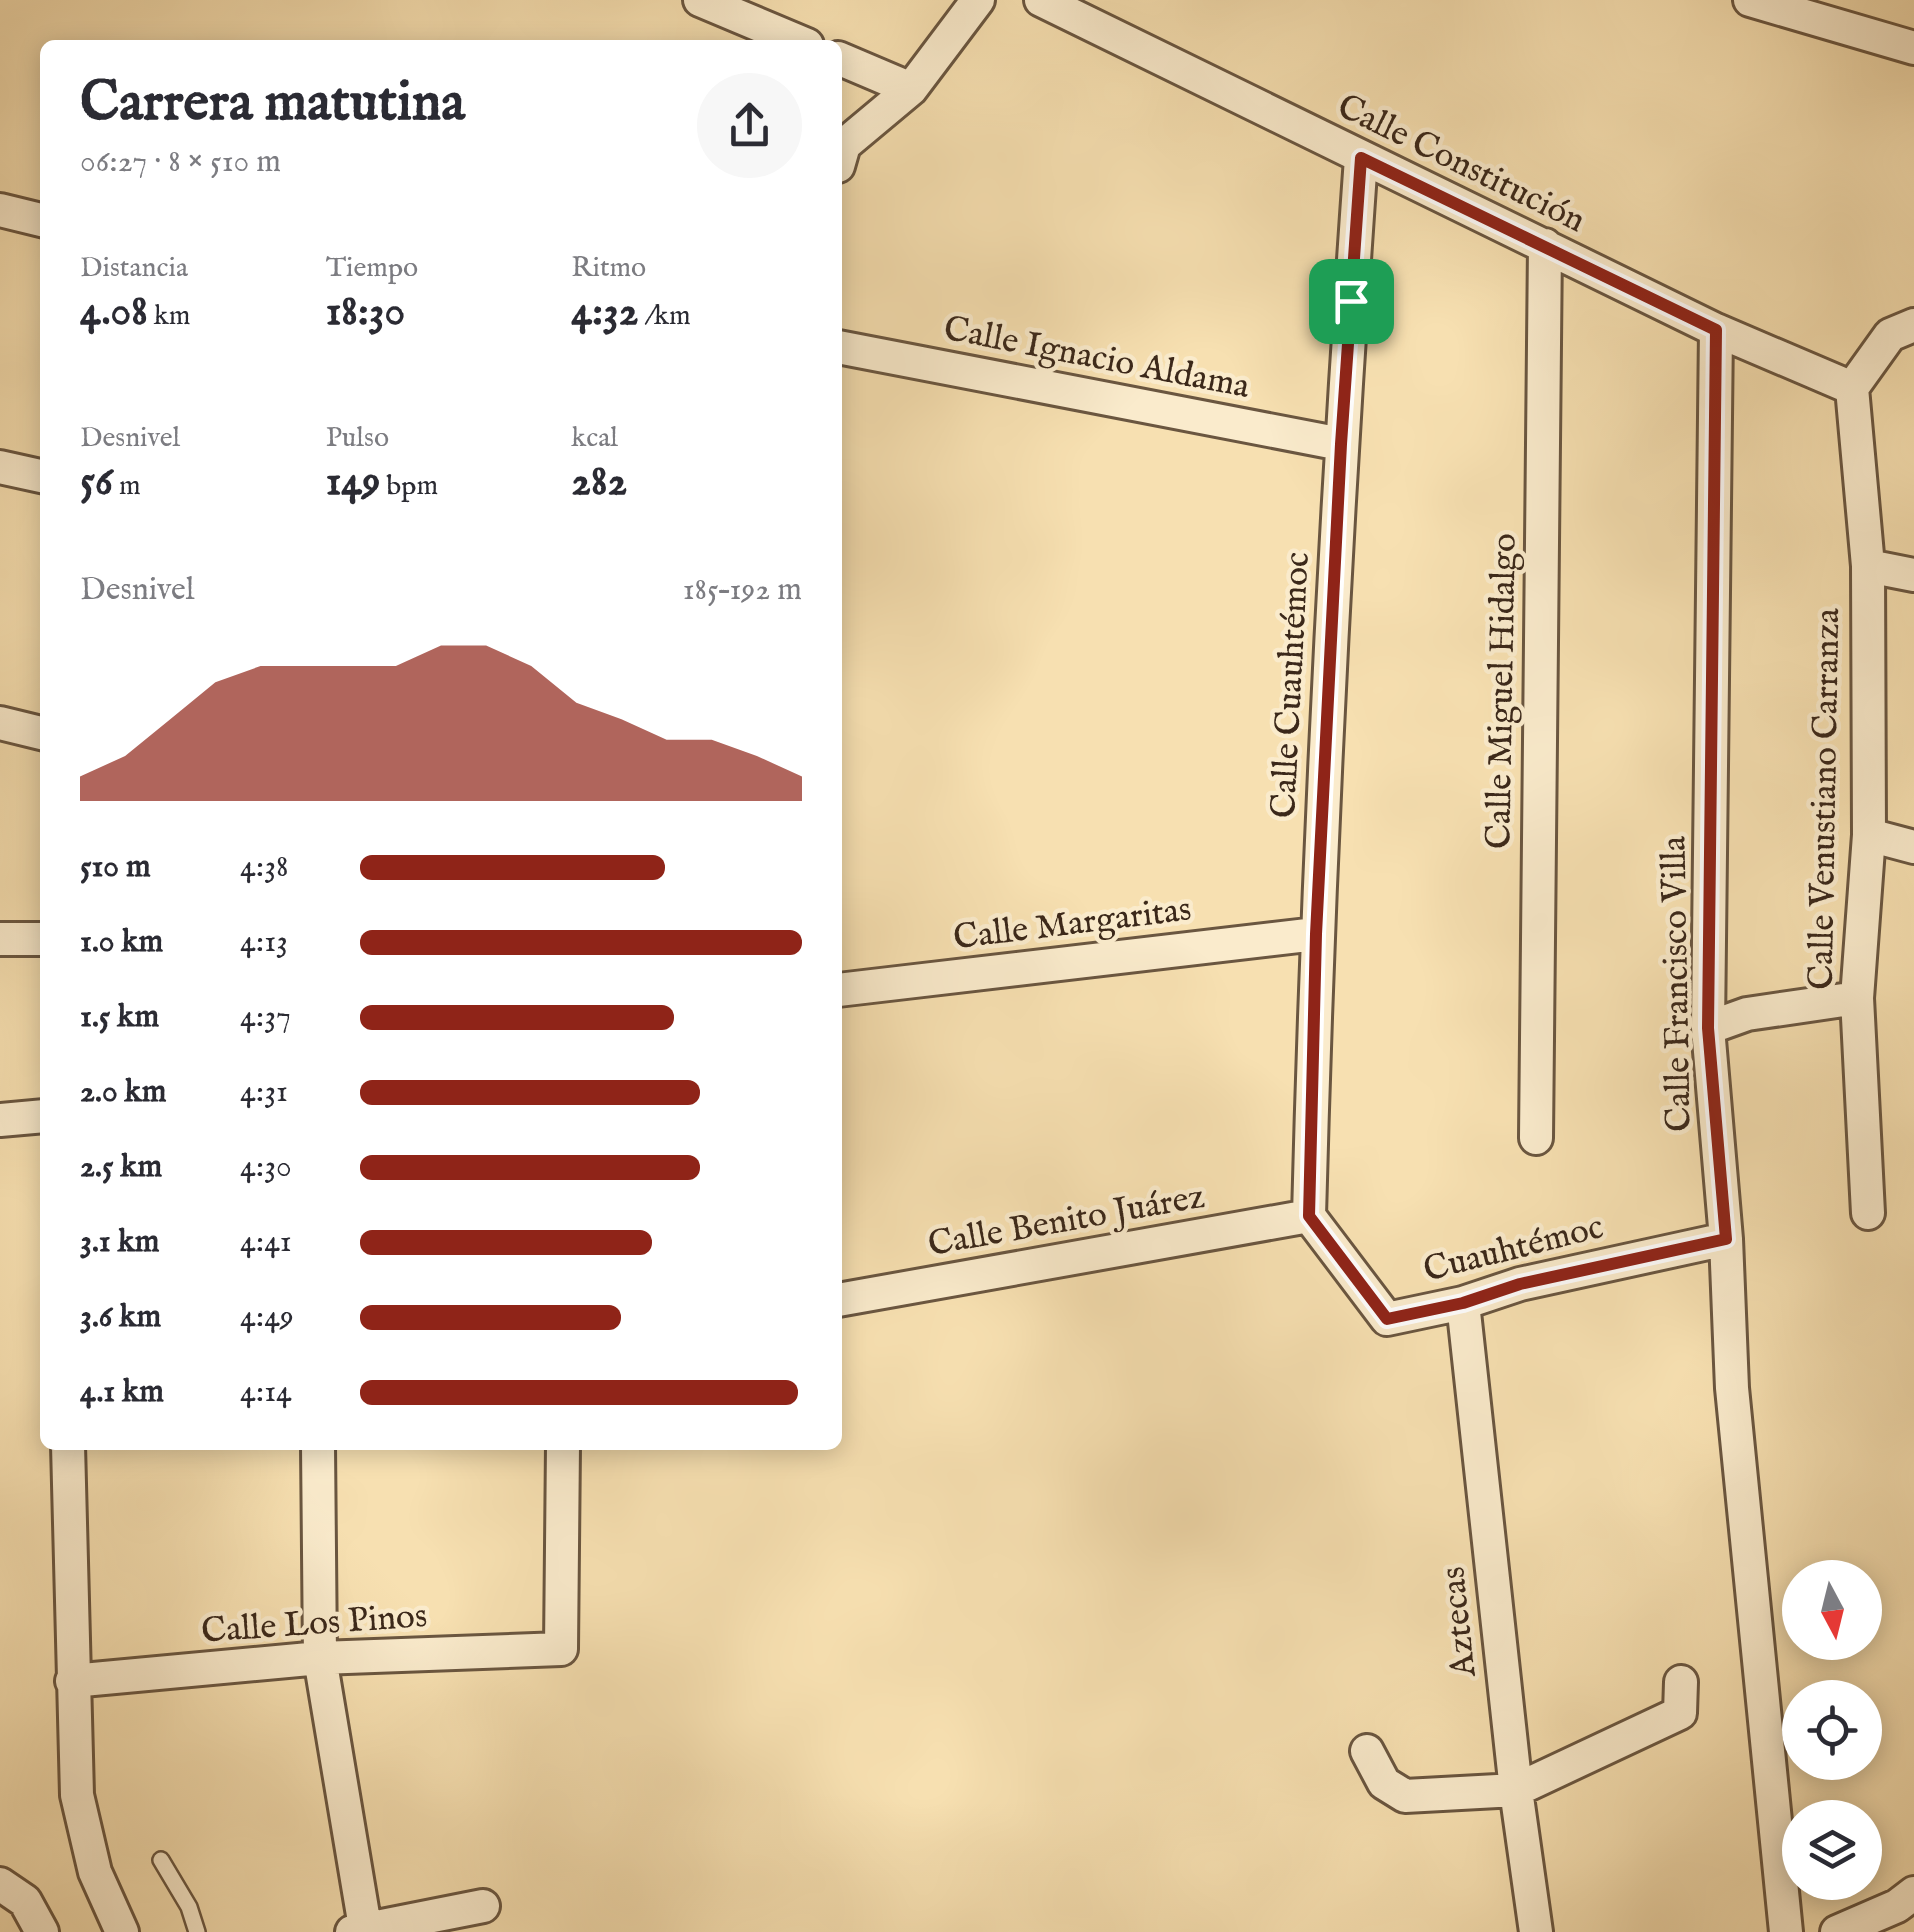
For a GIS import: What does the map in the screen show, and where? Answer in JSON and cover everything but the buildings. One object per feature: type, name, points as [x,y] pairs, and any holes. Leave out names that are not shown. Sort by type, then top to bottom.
[{"type":"street","points":[[700,0],[795,40]]},
{"type":"street","points":[[842,151],[911,89],[978,0]]},
{"type":"street","name":"Calle Constitución","points":[[1040,0],[1716,330],[1852,388]]},
{"type":"street","points":[[1750,0],[1914,48]]},
{"type":"street","points":[[842,60],[911,89]]},
{"type":"street","name":"Calle Cuauhtémoc","points":[[1309,1216],[1316,934],[1341,444],[1361,158]]},
{"type":"street","points":[[0,210],[40,220]]},
{"type":"street","name":"Calle Miguel Hidalgo","points":[[1536,1138],[1545,245]]},
{"type":"street","points":[[1852,388],[1890,335],[1914,325]]},
{"type":"street","name":"Calle Francisco Villa","points":[[1716,330],[1708,1028],[1726,1239],[1732,1388],[1786,1932]]},
{"type":"street","name":"Calle Ignacio Aldama","points":[[842,348],[1341,444]]},
{"type":"street","name":"Calle Venustiano Carranza","points":[[1852,388],[1868,566],[1869,835],[1858,998],[1868,1213]]},
{"type":"street","points":[[0,467],[40,476]]},
{"type":"street","points":[[1868,566],[1914,576]]},
{"type":"street","points":[[0,723],[40,733]]},
{"type":"street","points":[[1869,835],[1914,848]]},
{"type":"street","name":"Calle Margaritas","points":[[842,990],[1316,934]]},
{"type":"street","points":[[0,938],[40,939]]},
{"type":"street","points":[[1708,1028],[1747,1014],[1858,998]]},
{"type":"street","points":[[0,1120],[40,1116]]},
{"type":"street","name":"Calle Benito Juárez","points":[[842,1299],[1309,1216]]},
{"type":"street","name":"Cuauhtémoc","points":[[1309,1216],[1387,1319],[1463,1303],[1520,1284],[1726,1239]]},
{"type":"street","name":"Aztecas","points":[[1463,1303],[1516,1790],[1536,1932]]},
{"type":"street","points":[[68,1450],[78,1795],[96,1872],[122,1932]]},
{"type":"street","points":[[318,1450],[320,1658],[359,1930],[482,1906]]},
{"type":"street","name":"Calle Los Pinos","points":[[72,1681],[320,1658],[561,1649],[563,1450]]},
{"type":"street","points":[[1367,1751],[1384,1783],[1405,1796],[1516,1790],[1680,1713],[1681,1682]]},
{"type":"street","points":[[0,1884],[25,1901],[42,1932]]},
{"type":"street","points":[[1837,1932],[1898,1906],[1914,1893]]},
{"type":"lane","points":[[161,1860],[189,1906],[197,1932]]},
{"type":"route","points":[[1361,158],[1716,330],[1708,1028],[1726,1239],[1520,1284],[1463,1303],[1387,1319],[1309,1216],[1316,934],[1351,301],[1361,158]]}]
